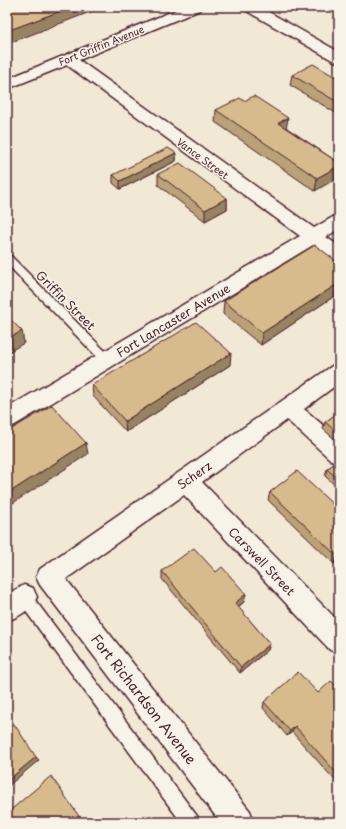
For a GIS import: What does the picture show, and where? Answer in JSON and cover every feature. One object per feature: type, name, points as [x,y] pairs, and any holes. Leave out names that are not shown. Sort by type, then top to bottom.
[{"type":"street","name":"Fort Griffin Avenue","points":[[7,84],[195,7]]},
{"type":"street","points":[[250,7],[339,58]]},
{"type":"street","name":"Vance Street","points":[[68,59],[339,255]]},
{"type":"street","name":"Fort Lancaster Avenue","points":[[7,419],[339,221]]},
{"type":"street","name":"Scherz","points":[[49,577],[339,372]]},
{"type":"street","points":[[288,408],[339,453]]},
{"type":"street","name":"Carswell Street","points":[[186,481],[339,640]]},
{"type":"street","name":"Fort Richardson Avenue","points":[[49,577],[239,822]]},
{"type":"lane","name":"Griffin Street","points":[[7,258],[106,359]]},
{"type":"lane","points":[[16,603],[191,822]]},
{"type":"building","points":[[7,7],[71,7],[7,31]]},
{"type":"building","points":[[313,64],[339,79],[339,103],[292,75]]},
{"type":"building","points":[[254,96],[288,118],[278,123],[339,163],[339,166],[317,178],[216,110],[240,98],[244,101]]},
{"type":"building","points":[[168,148],[176,153],[120,181],[113,175]]},
{"type":"building","points":[[180,163],[227,198],[205,210],[158,174]]},
{"type":"building","points":[[315,245],[339,263],[339,283],[262,333],[224,301]]},
{"type":"building","points":[[7,316],[22,331],[7,339]]},
{"type":"building","points":[[196,322],[231,353],[125,421],[92,385]]},
{"type":"building","points":[[52,405],[86,443],[7,494],[7,432]]},
{"type":"building","points":[[339,412],[339,434],[325,422]]},
{"type":"building","points":[[339,460],[339,480],[327,469]]},
{"type":"building","points":[[297,471],[339,510],[339,554],[337,556],[270,492]]},
{"type":"building","points":[[194,548],[216,572],[222,567],[246,594],[235,603],[270,644],[241,667],[162,571]]},
{"type":"building","points":[[298,672],[318,693],[331,681],[339,689],[339,776],[295,726],[290,731],[264,702]]},
{"type":"building","points":[[14,724],[36,757],[7,781],[7,730]]},
{"type":"building","points":[[51,776],[83,822],[8,822],[7,813]]}]
